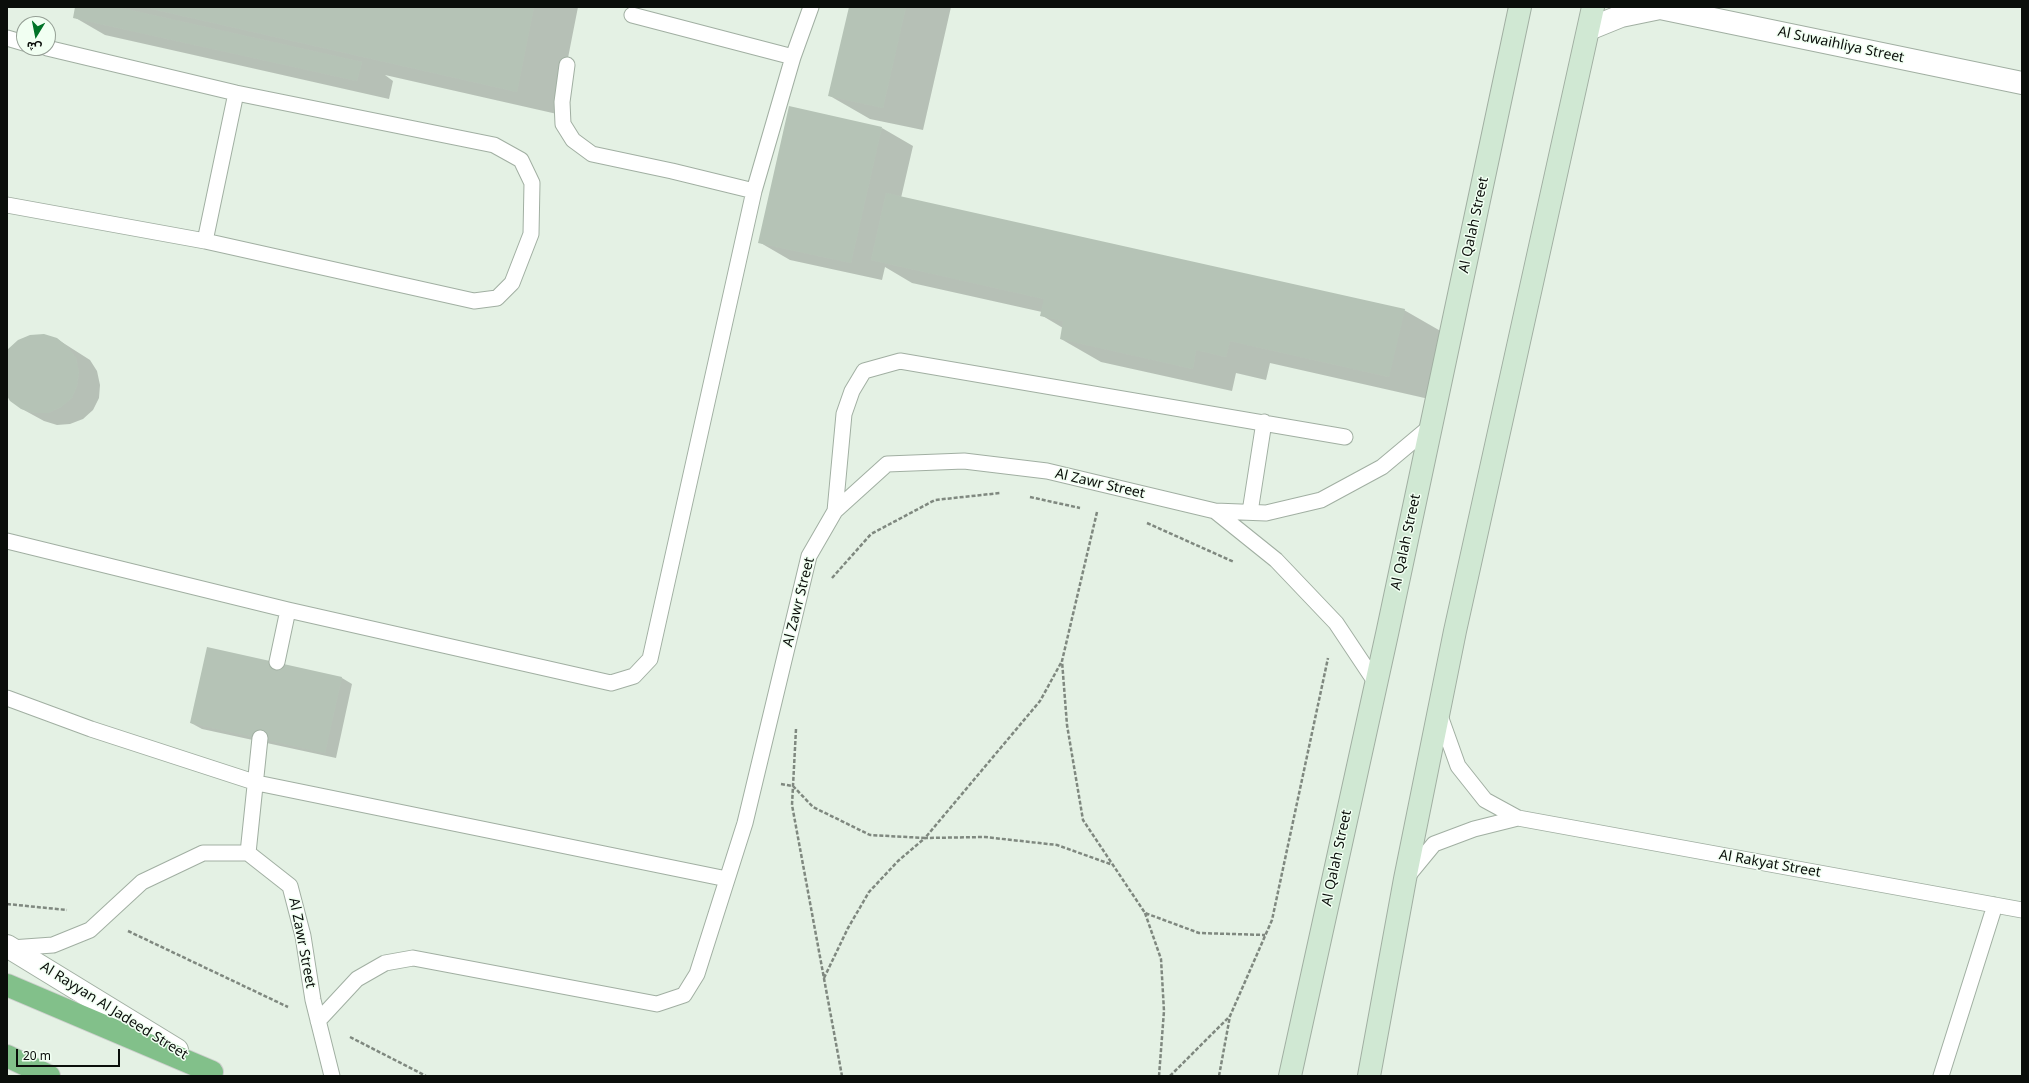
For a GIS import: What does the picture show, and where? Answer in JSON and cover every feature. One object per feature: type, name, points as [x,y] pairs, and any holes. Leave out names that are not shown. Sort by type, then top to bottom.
[{"type":"highway","points":[[7,985],[217,1074]]},
{"type":"highway","points":[[7,1056],[48,1076]]},
{"type":"main road","name":"Al Qalah Street","points":[[1290,1076],[1376,683],[1520,7]]},
{"type":"main road","points":[[1369,1076],[1405,879],[1455,631],[1593,7]]},
{"type":"street","name":"Al Suwaihliya Street","points":[[1589,29],[1621,16],[1659,7],[2022,83]]},
{"type":"street","name":"Al Rayyan Al Jadeed Street","points":[[9,947],[217,1074]]},
{"type":"lane","points":[[7,541],[288,610],[611,683],[634,676],[650,659],[754,191],[793,57],[811,7]]},
{"type":"lane","points":[[632,15],[793,57]]},
{"type":"lane","points":[[7,205],[205,242],[474,301],[497,298],[512,283],[531,234],[532,183],[521,160],[494,145],[236,93],[56,50]]},
{"type":"lane","points":[[567,65],[562,102],[563,124],[573,140],[592,154],[672,171],[754,191]]},
{"type":"lane","points":[[205,242],[236,93]]},
{"type":"lane","points":[[835,512],[844,414],[852,391],[864,371],[900,360],[1345,437]]},
{"type":"lane","points":[[1250,512],[1264,422]]},
{"type":"lane","name":"Al Zawr Street","points":[[318,1021],[357,979],[385,963],[413,958],[657,1004],[684,995],[697,974],[745,823],[809,556],[835,512],[887,464],[964,461],[1046,471],[1215,511],[1266,513],[1321,500],[1382,467],[1431,426]]},
{"type":"lane","name":"Al Zawr Street","points":[[1215,511],[1276,560],[1336,623],[1376,683]]},
{"type":"lane","points":[[277,662],[288,610]]},
{"type":"lane","points":[[7,698],[91,729],[256,783],[727,879]]},
{"type":"lane","name":"Al Rakyat Street","points":[[1439,712],[1458,766],[1485,800],[1518,818],[2022,910]]},
{"type":"lane","points":[[9,947],[53,946],[90,930],[101,918],[142,882],[203,853],[248,853],[260,738]]},
{"type":"lane","name":"Al Rakyat Street","points":[[1405,879],[1434,844],[1474,829],[1518,818]]},
{"type":"lane","name":"Al Zawr Street","points":[[248,853],[290,886],[303,936],[318,1021],[332,1076]]},
{"type":"lane","points":[[1941,1076],[1995,905]]},
{"type":"path","points":[[830,581],[871,534],[935,500],[1007,492]]},
{"type":"path","points":[[1022,495],[1082,508]]},
{"type":"path","points":[[1090,510],[1105,513]]},
{"type":"path","points":[[824,979],[848,928],[869,892],[898,861],[926,838],[1040,701],[1062,661],[1097,512]]},
{"type":"path","points":[[1143,521],[1237,563]]},
{"type":"path","points":[[1219,1076],[1230,1016],[1272,920],[1315,712],[1336,623]]},
{"type":"path","points":[[1062,661],[1067,725],[1083,820],[1145,913],[1161,959],[1164,1011],[1159,1076]]},
{"type":"path","points":[[796,726],[792,805],[842,1076]]},
{"type":"path","points":[[755,778],[793,786],[813,807],[870,835],[926,838],[985,836],[1057,844],[1113,865]]},
{"type":"path","points":[[7,904],[56,908],[101,918],[318,1021],[426,1076]]},
{"type":"path","points":[[1145,913],[1199,933],[1265,935]]},
{"type":"path","points":[[1170,1076],[1230,1016]]},
{"type":"building","points":[[75,7],[117,7],[362,62],[357,81],[73,18]]},
{"type":"building","points":[[143,7],[534,7],[517,92]]},
{"type":"building","points":[[849,7],[906,7],[883,108],[828,96]]},
{"type":"building","points":[[789,106],[882,127],[851,263],[758,243]]},
{"type":"building","points":[[886,193],[1405,309],[1389,377],[1230,341],[1226,357],[1196,350],[1193,369],[1060,339],[1063,321],[1040,316],[1044,299],[871,260]]},
{"type":"building","points":[[44,334],[57,338],[68,347],[76,358],[79,372],[77,386],[72,398],[61,407],[48,413],[34,413],[21,409],[10,401],[7,396],[7,350],[18,340],[30,335]]},
{"type":"building","points":[[207,647],[342,677],[325,753],[190,723]]}]
